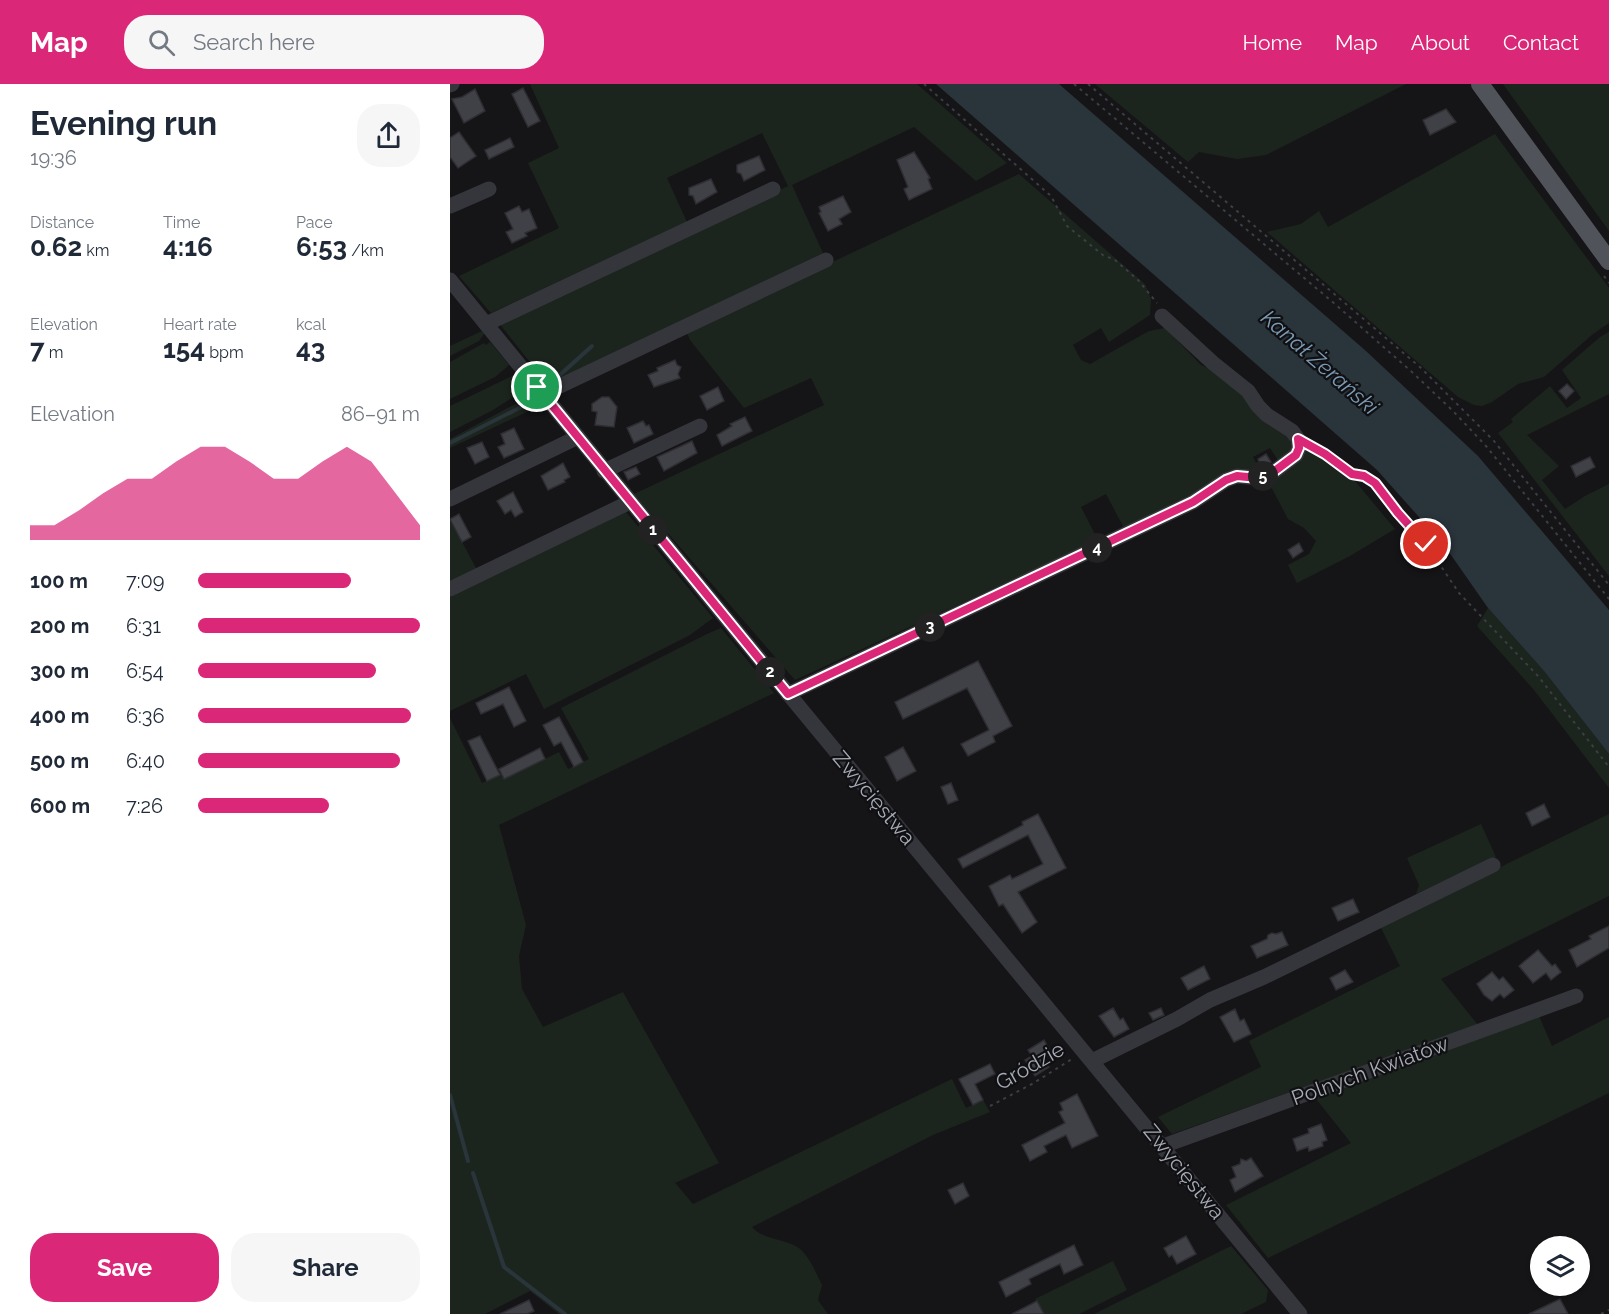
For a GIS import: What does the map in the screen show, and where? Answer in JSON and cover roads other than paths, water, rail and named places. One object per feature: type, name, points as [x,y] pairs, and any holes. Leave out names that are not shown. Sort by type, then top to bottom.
[{"type":"main road","points":[[1480,84],[1609,261]]},
{"type":"street","points":[[450,206],[489,189]]},
{"type":"street","points":[[486,324],[773,189]]},
{"type":"street","points":[[543,394],[826,260]]},
{"type":"street","name":"Zwycięstwa","points":[[450,280],[604,471],[1300,1314]]},
{"type":"street","points":[[788,694],[1193,502],[1226,480],[1237,476],[1258,478],[1272,473],[1296,455],[1299,448],[1298,439],[1292,431],[1267,415],[1248,391],[1213,363],[1162,316]]},
{"type":"street","points":[[604,471],[700,426]]},
{"type":"street","points":[[450,499],[578,437]]},
{"type":"street","points":[[450,589],[630,502]]},
{"type":"street","points":[[1088,1056],[1178,1019],[1210,999],[1264,977],[1493,865]]},
{"type":"street","name":"Polnych Kwiatów","points":[[1163,1146],[1576,996]]},
{"type":"water","name":"Kanał Żerański","points":[[936,84],[1059,84],[1366,351],[1478,456],[1609,610],[1609,754],[1544,671],[1488,608],[1444,545],[1377,470]]},
{"type":"waterway","points":[[552,382],[592,346]]},
{"type":"waterway","points":[[450,443],[531,402]]},
{"type":"waterway","points":[[450,1095],[468,1161]]},
{"type":"waterway","points":[[473,1173],[504,1267],[565,1314]]}]
